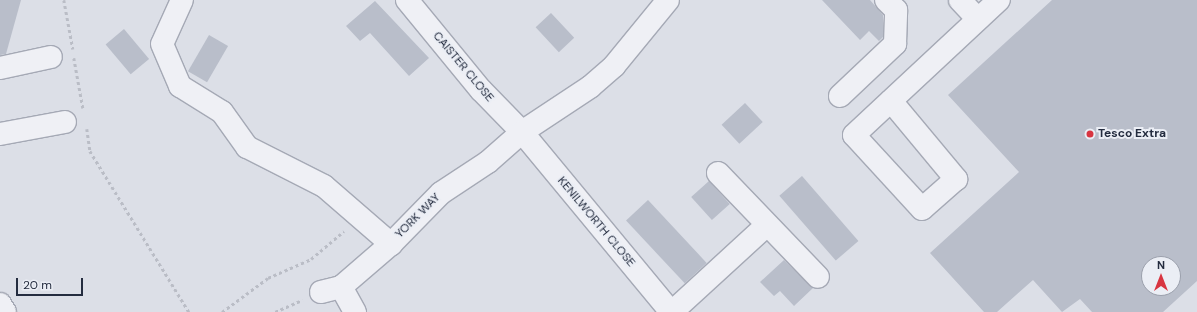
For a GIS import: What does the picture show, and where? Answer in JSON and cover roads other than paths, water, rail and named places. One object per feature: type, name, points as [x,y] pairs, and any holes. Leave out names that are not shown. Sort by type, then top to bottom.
[{"type":"street","points":[[182,0],[162,44],[180,86],[222,112],[247,147],[324,186],[391,244]]},
{"type":"street","name":"CAISTER CLOSE","points":[[407,0],[481,90],[522,132]]},
{"type":"street","name":"YORK WAY","points":[[355,312],[331,290],[391,244],[441,193],[488,162],[522,132],[590,87],[614,66],[668,0]]},
{"type":"street","points":[[840,96],[895,44],[896,10],[886,0]]},
{"type":"street","points":[[960,0],[978,19]]},
{"type":"street","points":[[891,101],[956,179],[922,209],[854,135],[999,0]]},
{"type":"street","points":[[0,68],[51,57]]},
{"type":"street","points":[[0,134],[78,118]]},
{"type":"street","name":"KENILWORTH CLOSE","points":[[522,132],[671,312]]},
{"type":"street","points":[[718,173],[766,226],[818,277]]},
{"type":"street","points":[[671,312],[766,226]]},
{"type":"street","points":[[0,304],[5,312]]},
{"type":"place","name":"Tesco Extra","points":[[1090,134]]}]
